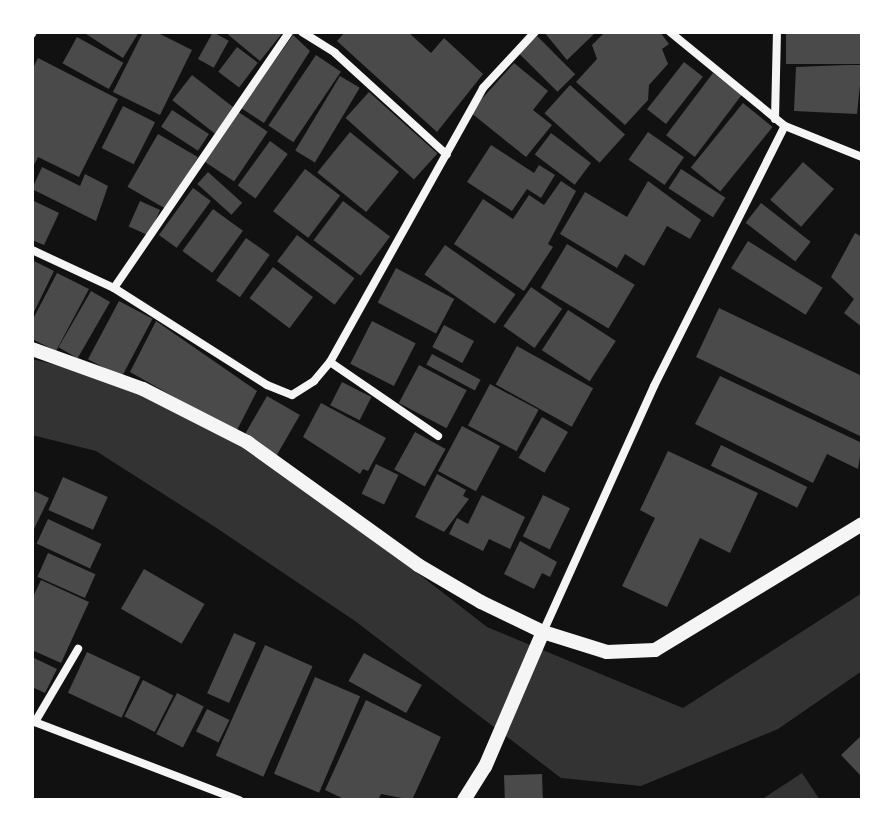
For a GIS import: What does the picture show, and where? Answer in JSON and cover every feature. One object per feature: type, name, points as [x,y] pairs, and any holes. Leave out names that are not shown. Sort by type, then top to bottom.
[{"type":"street","points":[[114,288],[289,32]]},
{"type":"street","points":[[302,32],[335,53],[447,155]]},
{"type":"street","points":[[32,250],[114,288],[267,385],[292,395],[314,381],[330,362],[483,88],[535,32]]},
{"type":"street","points":[[670,32],[785,126],[862,157]]},
{"type":"street","points":[[775,119],[777,32]]},
{"type":"street","points":[[464,800],[485,767],[654,386],[785,126]]},
{"type":"street","points":[[32,349],[143,389],[247,442],[418,565],[540,638],[607,652],[655,650],[862,524]]},
{"type":"street","points":[[330,362],[438,436]]},
{"type":"street","points":[[78,649],[34,722],[239,800]]},
{"type":"shaded area","points":[[32,359],[110,378],[280,466],[487,627],[683,708],[862,593],[862,671],[778,729],[641,786],[561,778],[355,621],[215,527],[96,451],[32,435]]},
{"type":"shaded area","points":[[802,773],[820,800],[761,800]]},
{"type":"building","points":[[83,32],[139,32],[123,58]]},
{"type":"building","points":[[143,32],[156,32],[192,50],[160,115],[113,92]]},
{"type":"building","points":[[213,32],[229,41],[214,68],[198,59]]},
{"type":"building","points":[[225,32],[283,32],[260,61]]},
{"type":"building","points":[[345,32],[408,32],[431,53],[444,38],[483,74],[437,132],[337,41]]},
{"type":"building","points":[[544,32],[596,32],[567,60]]},
{"type":"building","points":[[605,32],[660,32],[669,44],[662,49],[668,64],[649,85],[648,100],[625,125],[576,82],[597,59],[592,45]]},
{"type":"building","points":[[786,32],[862,32],[862,64],[786,64]]},
{"type":"building","points":[[293,35],[310,51],[264,123],[241,108]]},
{"type":"building","points":[[537,36],[575,74],[558,92],[519,54]]},
{"type":"building","points":[[77,37],[123,63],[109,89],[62,63]]},
{"type":"building","points":[[237,47],[258,63],[239,87],[218,72]]},
{"type":"building","points":[[316,55],[341,72],[293,142],[268,125]]},
{"type":"building","points":[[38,58],[118,99],[79,177],[38,157],[32,169],[32,70]]},
{"type":"building","points":[[684,62],[703,77],[666,124],[647,109]]},
{"type":"building","points":[[514,63],[548,91],[533,110],[552,125],[526,157],[470,112]]},
{"type":"building","points":[[862,65],[857,114],[794,111],[796,67]]},
{"type":"building","points":[[713,73],[742,95],[695,157],[666,135]]},
{"type":"building","points":[[192,75],[235,108],[215,133],[172,100]]},
{"type":"building","points":[[340,76],[360,88],[315,162],[295,151]]},
{"type":"building","points":[[570,85],[625,135],[600,163],[545,113]]},
{"type":"building","points":[[369,92],[437,154],[414,180],[346,118]]},
{"type":"building","points":[[743,103],[773,127],[720,191],[691,168]]},
{"type":"building","points":[[123,106],[155,122],[134,164],[102,148]]},
{"type":"building","points":[[172,110],[209,134],[198,151],[161,127]]},
{"type":"building","points":[[237,111],[268,132],[234,181],[203,161]]},
{"type":"building","points":[[350,132],[399,172],[366,212],[317,172]]},
{"type":"building","points":[[648,132],[684,157],[665,185],[628,160]]},
{"type":"building","points":[[551,133],[591,163],[575,185],[535,155]]},
{"type":"building","points":[[158,134],[198,157],[167,210],[128,187]]},
{"type":"building","points":[[270,141],[288,154],[255,198],[238,185]]},
{"type":"building","points":[[491,145],[534,173],[539,165],[555,175],[541,198],[527,189],[512,211],[467,182]]},
{"type":"building","points":[[803,162],[834,189],[801,227],[770,200]]},
{"type":"building","points":[[42,167],[80,186],[85,174],[108,186],[96,221],[32,189]]},
{"type":"building","points":[[305,169],[340,195],[308,238],[273,211]]},
{"type":"building","points":[[681,169],[725,198],[713,217],[668,188]]},
{"type":"building","points":[[208,172],[242,203],[231,215],[197,184]]},
{"type":"building","points":[[561,181],[576,191],[548,244],[553,247],[524,291],[454,244],[483,199],[513,219],[529,195],[544,205]]},
{"type":"building","points":[[648,181],[701,220],[690,239],[667,226],[644,266],[625,254],[617,268],[560,234],[585,192],[627,217]]},
{"type":"building","points":[[193,188],[211,201],[177,248],[159,235]]},
{"type":"building","points":[[32,200],[59,213],[44,245],[32,240]]},
{"type":"building","points":[[140,201],[160,210],[149,236],[129,227]]},
{"type":"building","points":[[343,201],[390,237],[361,276],[314,240]]},
{"type":"building","points":[[761,203],[811,242],[795,261],[746,223]]},
{"type":"building","points":[[213,209],[243,231],[212,273],[182,251]]},
{"type":"building","points":[[855,233],[862,237],[862,327],[844,313],[854,299],[831,277]]},
{"type":"building","points":[[297,235],[355,278],[335,305],[277,261]]},
{"type":"building","points":[[246,238],[270,255],[240,297],[216,281]]},
{"type":"building","points":[[748,241],[823,288],[806,315],[731,268]]},
{"type":"building","points":[[567,244],[635,285],[608,328],[541,288]]},
{"type":"building","points":[[445,245],[515,294],[495,324],[424,274]]},
{"type":"building","points":[[32,260],[54,271],[32,316]]},
{"type":"building","points":[[273,267],[313,297],[289,328],[250,298]]},
{"type":"building","points":[[396,268],[454,299],[436,333],[378,302]]},
{"type":"building","points":[[57,273],[89,289],[56,351],[32,339],[32,321]]},
{"type":"building","points":[[531,287],[562,309],[535,348],[503,326]]},
{"type":"building","points":[[91,291],[110,302],[78,358],[58,347]]},
{"type":"building","points":[[119,301],[153,319],[122,377],[88,359]]},
{"type":"building","points":[[719,308],[862,376],[862,437],[696,357]]},
{"type":"building","points":[[568,310],[616,341],[590,381],[542,350]]},
{"type":"building","points":[[156,321],[257,391],[236,432],[130,372]]},
{"type":"building","points":[[372,321],[416,343],[394,386],[350,364]]},
{"type":"building","points":[[444,325],[474,341],[462,363],[432,347]]},
{"type":"building","points":[[517,346],[593,388],[572,427],[496,384]]},
{"type":"building","points":[[432,354],[481,380],[475,390],[426,365]]},
{"type":"building","points":[[419,365],[467,390],[446,428],[399,403]]},
{"type":"building","points":[[720,376],[862,443],[858,469],[827,454],[813,483],[695,424]]},
{"type":"building","points":[[342,382],[371,397],[360,420],[330,405]]},
{"type":"building","points":[[490,384],[539,410],[516,451],[468,425]]},
{"type":"building","points":[[267,396],[300,415],[276,456],[244,437]]},
{"type":"building","points":[[321,403],[386,438],[368,471],[363,469],[360,474],[303,437]]},
{"type":"building","points":[[542,417],[568,432],[544,473],[518,458]]},
{"type":"building","points":[[462,426],[500,446],[476,491],[438,471]]},
{"type":"building","points":[[415,432],[446,449],[425,487],[394,470]]},
{"type":"building","points":[[721,445],[807,487],[797,508],[711,466]]},
{"type":"building","points":[[668,451],[758,493],[730,553],[700,538],[667,607],[622,586],[655,518],[640,510]]},
{"type":"building","points":[[376,464],[398,475],[384,505],[362,494]]},
{"type":"building","points":[[437,474],[466,490],[463,496],[469,499],[444,532],[415,517]]},
{"type":"building","points":[[63,477],[108,497],[93,530],[48,510]]},
{"type":"building","points":[[32,490],[49,498],[32,533]]},
{"type":"building","points":[[482,495],[525,517],[510,549],[489,539],[483,551],[449,534],[457,518],[468,524]]},
{"type":"building","points":[[543,495],[570,508],[550,549],[523,536]]},
{"type":"building","points":[[48,519],[101,544],[90,568],[37,543]]},
{"type":"building","points":[[520,541],[557,562],[550,577],[542,573],[534,589],[504,574]]},
{"type":"building","points":[[48,553],[96,574],[85,598],[37,577]]},
{"type":"building","points":[[144,569],[205,604],[182,644],[121,609]]},
{"type":"building","points":[[41,580],[89,602],[61,663],[32,650],[32,599]]},
{"type":"building","points":[[234,633],[256,643],[229,703],[207,693]]},
{"type":"building","points":[[265,645],[313,666],[263,777],[216,756]]},
{"type":"building","points":[[87,652],[140,677],[121,718],[68,693]]},
{"type":"building","points":[[364,653],[422,685],[406,713],[348,681]]},
{"type":"building","points":[[32,657],[57,669],[45,693],[32,687]]},
{"type":"building","points":[[315,677],[360,696],[319,793],[274,774]]},
{"type":"building","points":[[143,680],[173,695],[155,732],[124,717]]},
{"type":"building","points":[[177,693],[204,707],[183,748],[156,734]]},
{"type":"building","points":[[366,700],[441,737],[412,800],[381,794],[378,800],[346,800],[325,790]]},
{"type":"building","points":[[207,709],[229,720],[219,742],[196,731]]},
{"type":"building","points":[[862,735],[862,777],[841,755]]},
{"type":"building","points":[[542,774],[543,800],[505,800],[504,775]]}]
